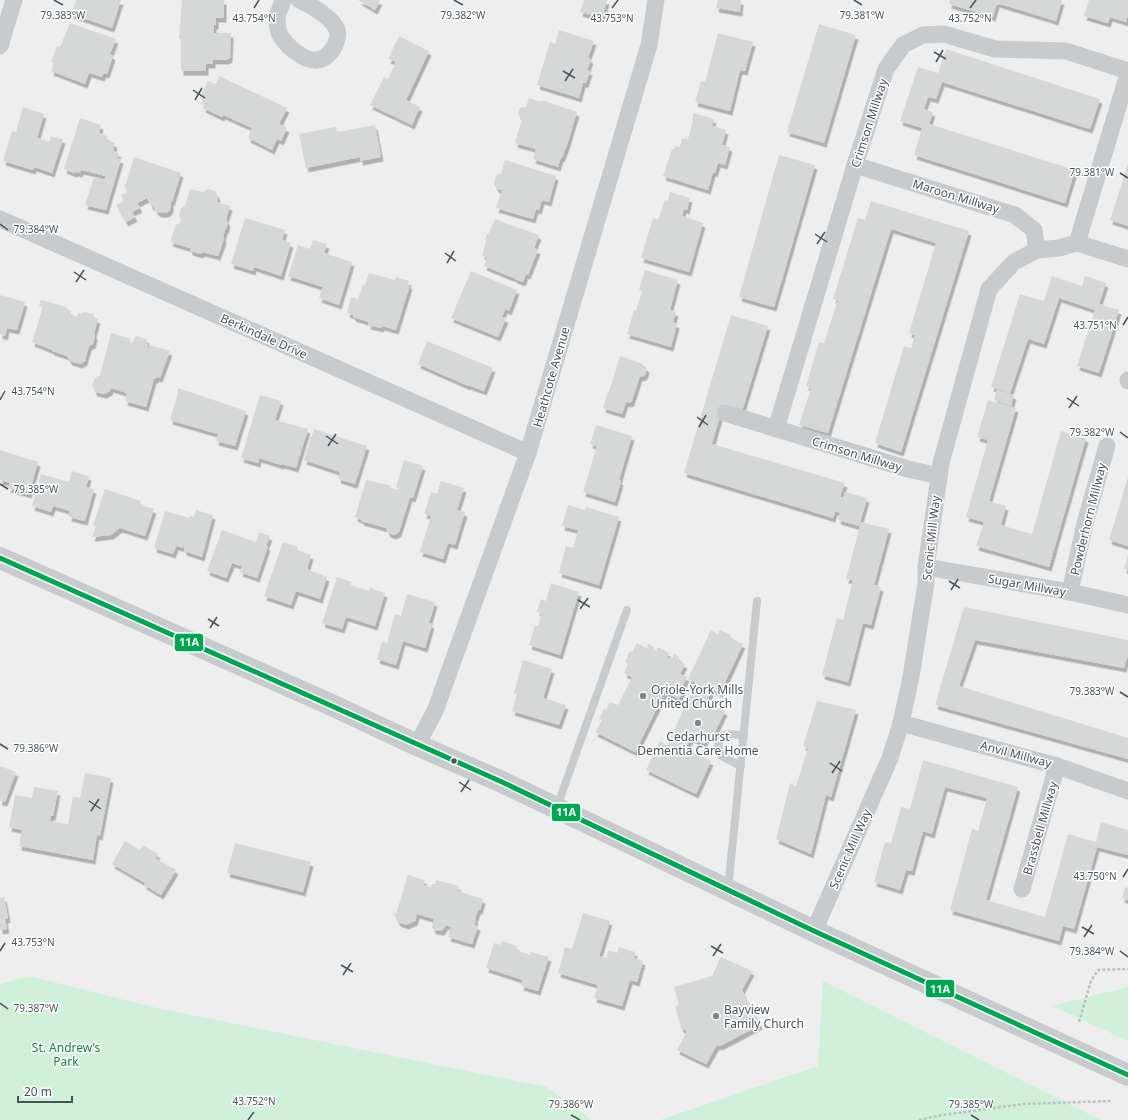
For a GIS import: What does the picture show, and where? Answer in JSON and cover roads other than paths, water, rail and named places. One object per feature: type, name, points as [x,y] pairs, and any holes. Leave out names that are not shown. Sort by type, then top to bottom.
[{"type":"main road","points":[[0,558],[502,782],[814,931],[1128,1075]]},
{"type":"street","points":[[0,46],[14,0]]},
{"type":"street","points":[[283,0],[277,17],[279,32],[287,45],[299,54],[308,59],[318,60],[329,54],[336,43],[338,31],[323,14],[299,0]]},
{"type":"street","name":"Heathcote Avenue","points":[[417,745],[435,711],[528,453],[649,45],[656,0]]},
{"type":"street","name":"Crimson Millway","points":[[776,429],[855,165],[886,69],[903,45],[923,35],[944,34],[995,49],[1066,51],[1128,71]]},
{"type":"street","points":[[1128,74],[1077,243],[1128,259]]},
{"type":"street","name":"Maroon Millway","points":[[855,165],[1015,215],[1034,230],[1037,250]]},
{"type":"street","name":"Berkindale Drive","points":[[0,219],[528,453]]},
{"type":"street","name":"Scenic Mill Way","points":[[814,931],[890,758],[902,723],[925,591],[926,567],[941,463],[989,289],[1014,262],[1037,250],[1059,248],[1077,243]]},
{"type":"street","name":"Crimson Millway","points":[[725,413],[908,469],[939,476]]},
{"type":"street","name":"Powderhorn Millway","points":[[1070,592],[1085,523],[1107,446]]},
{"type":"street","name":"Sugar Millway","points":[[926,567],[1070,592],[1128,605]]},
{"type":"street","name":"Anvil Millway","points":[[902,723],[1057,766],[1128,791]]},
{"type":"street","name":"Brassbell Millway","points":[[1022,889],[1057,766]]},
{"type":"lane","points":[[728,890],[757,601]]},
{"type":"lane","points":[[557,808],[627,610]]},
{"type":"lane","points":[[741,766],[721,756],[718,746],[721,736],[728,734],[744,735]]},
{"type":"place","name":"Oriole-York Mills United Church","points":[[643,696]]},
{"type":"place","name":"Cedarhurst Dementia Care Home","points":[[698,723]]},
{"type":"place","name":"Bayview Family Church","points":[[716,1016]]},
{"type":"park label","name":"St. Andrew’s Park","points":[[66,1054]]}]
